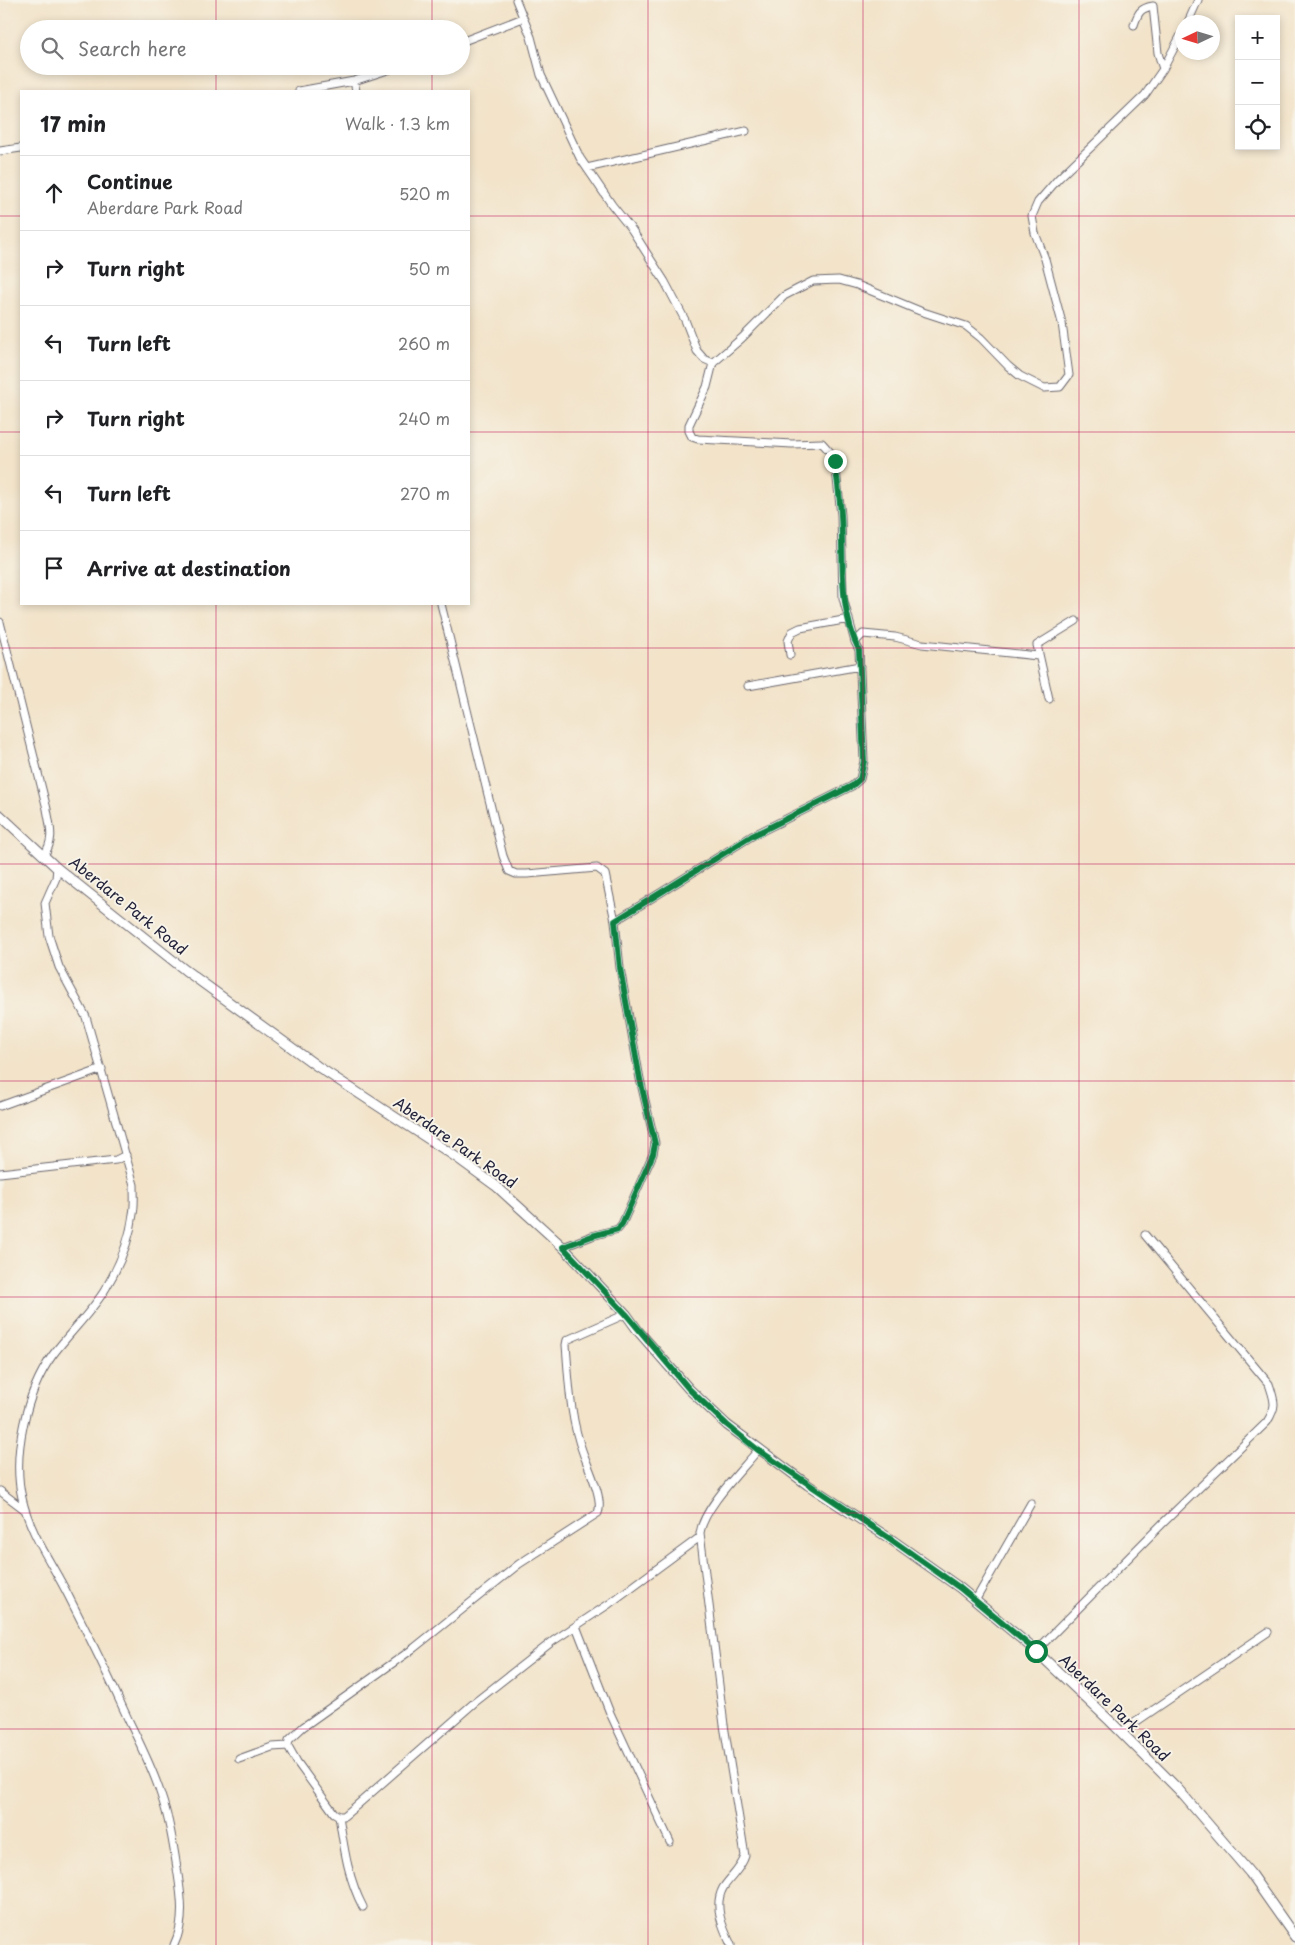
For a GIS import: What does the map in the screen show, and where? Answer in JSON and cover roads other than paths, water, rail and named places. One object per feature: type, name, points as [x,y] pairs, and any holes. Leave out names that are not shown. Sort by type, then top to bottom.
[{"type":"street","points":[[516,0],[531,38],[540,75],[580,158],[612,205],[632,230],[665,282],[685,320],[696,351],[704,359],[713,363]]},
{"type":"street","points":[[1191,15],[1198,0]]},
{"type":"street","points":[[1134,25],[1138,12],[1145,7],[1153,6],[1158,53],[1164,69]]},
{"type":"street","points":[[470,39],[523,18]]},
{"type":"street","points":[[615,921],[752,836],[852,786],[860,779],[864,761],[859,650],[843,598],[841,515],[835,461],[822,443],[792,444],[698,439],[692,437],[689,431],[690,425],[707,388],[713,363],[742,338],[784,296],[813,281],[839,280],[966,326],[1020,376],[1044,388],[1060,387],[1069,375],[1062,323],[1045,259],[1035,233],[1032,216],[1038,202],[1058,180],[1140,101],[1164,69],[1175,46]]},
{"type":"street","points":[[304,90],[354,81],[372,75]]},
{"type":"street","points":[[354,81],[356,90]]},
{"type":"street","points":[[588,168],[746,131]]},
{"type":"street","points":[[0,151],[20,148]]},
{"type":"street","points":[[441,605],[503,856],[509,871],[516,874],[527,874],[597,868],[605,874],[615,921],[620,968],[640,1079],[655,1144],[653,1154],[622,1224],[618,1229],[563,1247]]},
{"type":"street","points":[[790,655],[788,642],[792,632],[800,628],[849,619]]},
{"type":"street","points":[[1049,699],[1037,645],[1076,621]]},
{"type":"street","points":[[0,622],[51,835],[51,846],[44,856]]},
{"type":"street","points":[[855,642],[863,634],[894,637],[922,644],[1038,656]]},
{"type":"street","points":[[748,686],[860,666]]},
{"type":"street","name":"Aberdare Park Road","points":[[0,815],[58,868],[185,970],[317,1066],[459,1159],[496,1186],[563,1247],[626,1314],[689,1389],[727,1425],[758,1450],[960,1588],[1036,1651],[1178,1789],[1250,1873],[1295,1937]]},
{"type":"street","points":[[58,868],[56,878],[45,903],[49,936],[59,967],[86,1017],[102,1069],[134,1185],[134,1214],[120,1262],[105,1290],[51,1357],[38,1379],[28,1406],[20,1445],[18,1468],[28,1522],[67,1593],[115,1691],[162,1796],[171,1834],[180,1892],[182,1919],[174,1945]]},
{"type":"street","points":[[0,1106],[102,1069]]},
{"type":"street","points":[[0,1173],[116,1160],[126,1155]]},
{"type":"street","points":[[1036,1651],[1267,1422],[1274,1411],[1275,1401],[1269,1384],[1145,1235]]},
{"type":"street","points":[[626,1314],[567,1340],[568,1364],[577,1433],[599,1497],[600,1509],[598,1512],[520,1564],[414,1648],[303,1726],[289,1740],[288,1746],[297,1762],[334,1813],[344,1816],[474,1702],[553,1642],[664,1565],[700,1537]]},
{"type":"street","points":[[731,1945],[719,1912],[718,1902],[723,1888],[743,1863],[745,1856],[724,1725],[700,1537],[701,1523],[709,1510],[758,1450]]},
{"type":"street","points":[[0,1491],[25,1510]]},
{"type":"street","points":[[975,1602],[1031,1502]]},
{"type":"street","points":[[576,1626],[610,1713],[670,1842]]},
{"type":"street","points":[[1121,1732],[1268,1632]]},
{"type":"street","points":[[239,1759],[272,1747],[288,1746]]},
{"type":"street","points":[[339,1816],[345,1856],[355,1893],[363,1907]]}]
